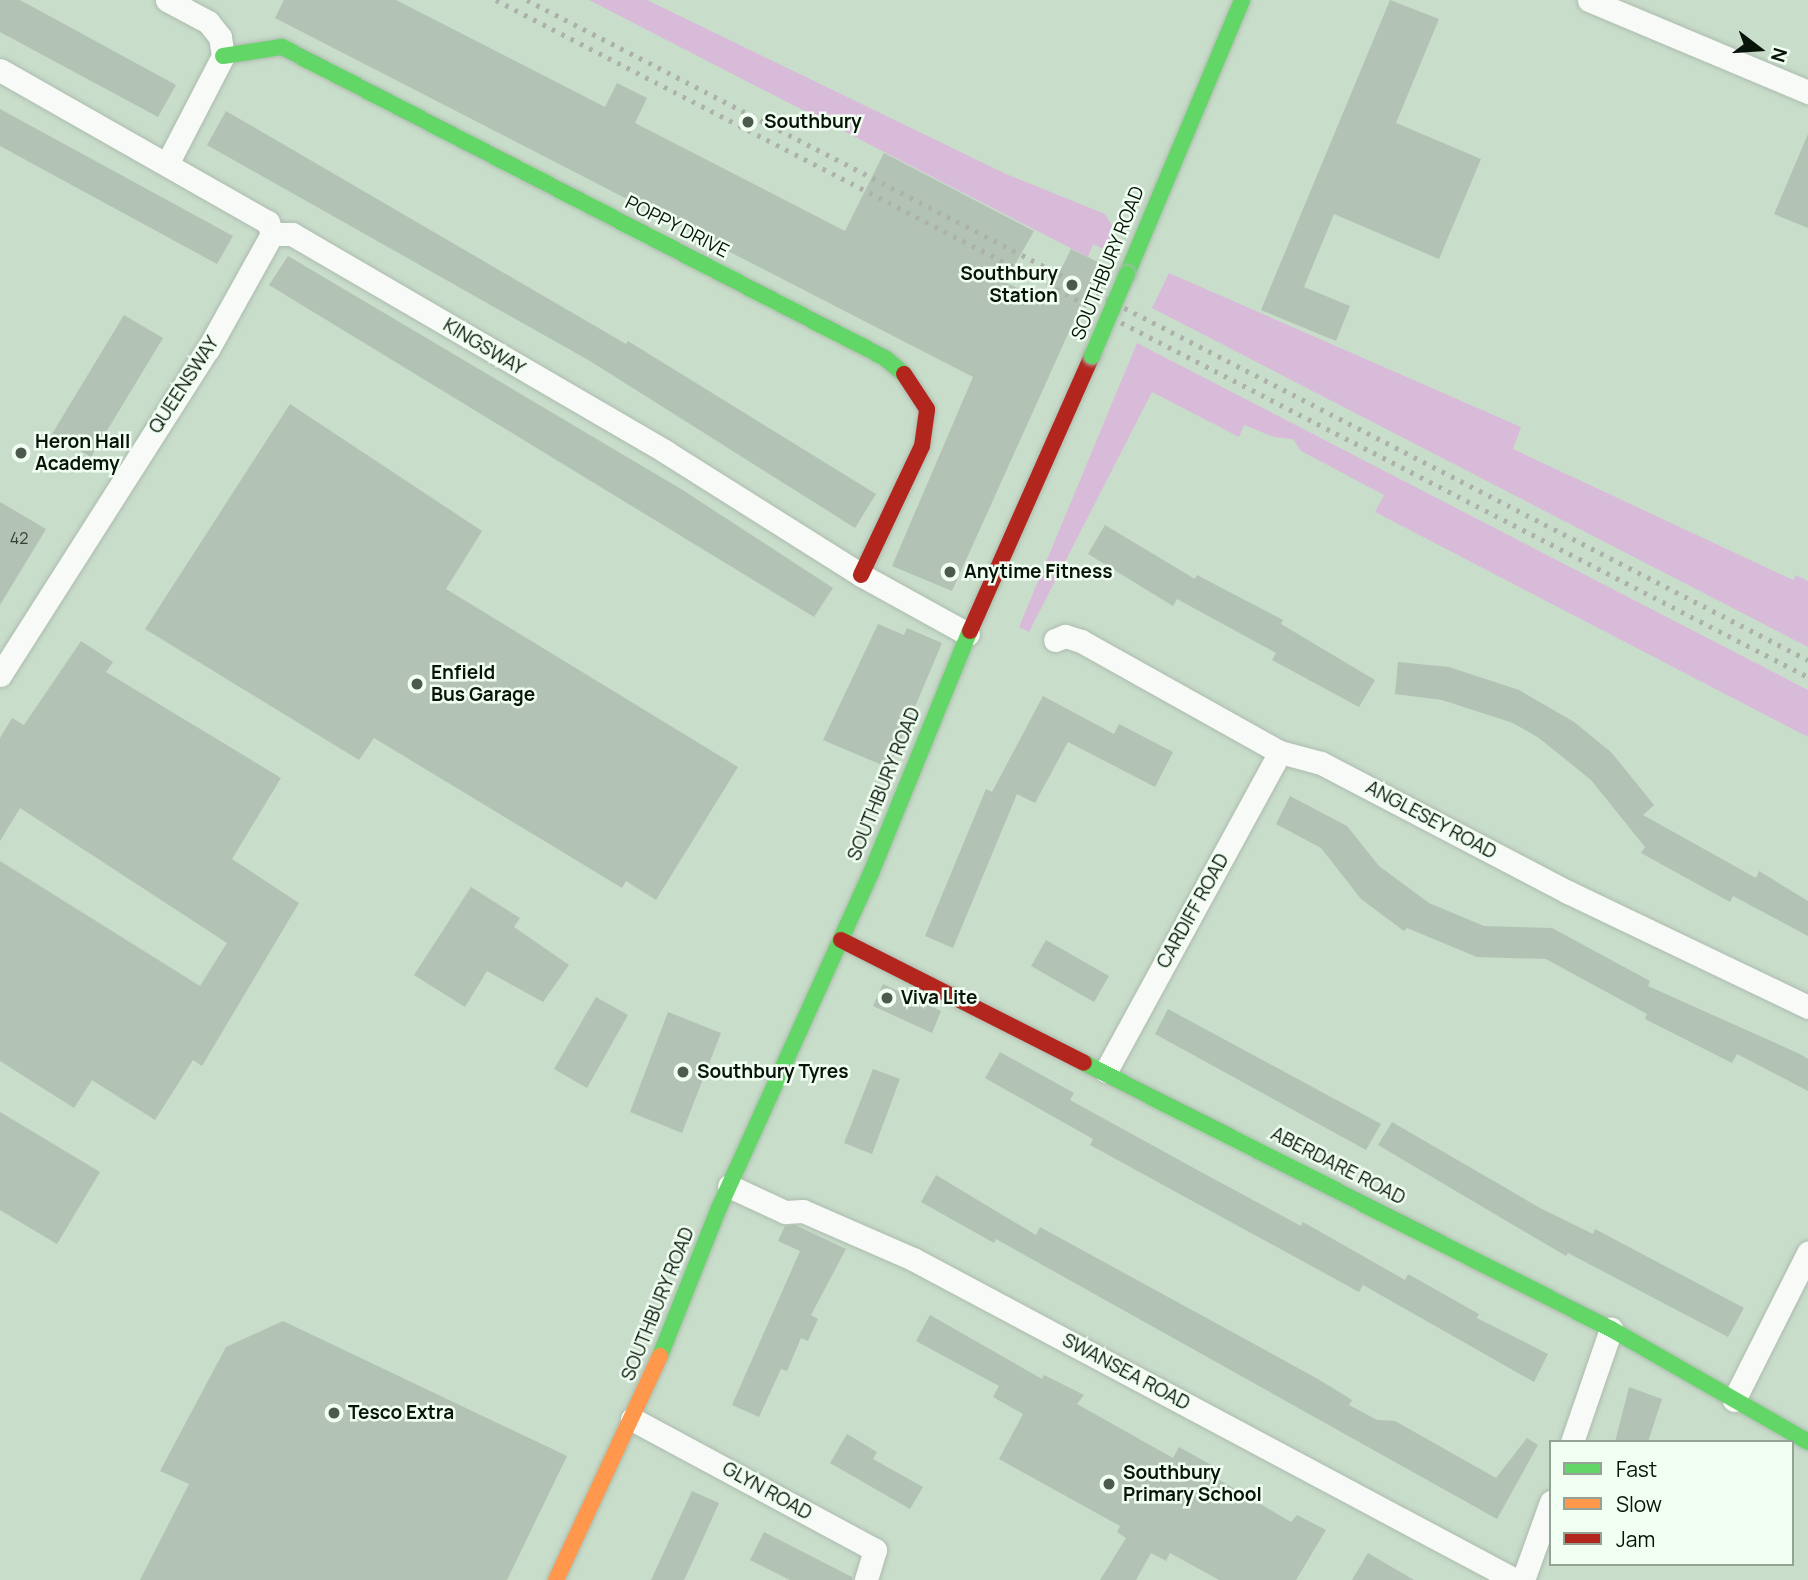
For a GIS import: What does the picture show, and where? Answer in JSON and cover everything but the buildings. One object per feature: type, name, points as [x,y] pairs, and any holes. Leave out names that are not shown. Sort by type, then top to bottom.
[{"type":"street","points":[[167,0],[208,22],[220,37],[223,56],[168,162]]},
{"type":"street","points":[[1238,9],[1249,0]]},
{"type":"street","points":[[1589,0],[1808,92]]},
{"type":"street","name":"SOUTHBURY ROAD","points":[[556,1580],[632,1419],[729,1186],[841,940],[968,634],[1092,356],[1238,9]]},
{"type":"street","name":"POPPY DRIVE","points":[[223,56],[282,47],[885,358],[914,381],[927,409],[922,446],[861,575]]},
{"type":"street","points":[[0,70],[168,162],[268,222],[272,234]]},
{"type":"street","name":"KINGSWAY","points":[[272,234],[292,234],[666,452],[861,575],[968,634]]},
{"type":"street","name":"QUEENSWAY","points":[[0,675],[208,349],[272,234]]},
{"type":"street","name":"ANGLESEY ROAD","points":[[1055,640],[1065,636],[1081,641],[1280,752],[1321,763],[1568,892],[1808,1007]]},
{"type":"street","name":"CARDIFF ROAD","points":[[1106,1071],[1280,752]]},
{"type":"street","name":"ABERDARE ROAD","points":[[841,940],[1106,1071],[1611,1329],[1808,1442]]},
{"type":"street","name":"SWANSEA ROAD","points":[[729,1186],[785,1212],[803,1212],[913,1259],[1515,1580]]},
{"type":"street","points":[[1734,1400],[1808,1253]]},
{"type":"street","points":[[1573,1440],[1611,1329]]},
{"type":"street","name":"GLYN ROAD","points":[[632,1419],[875,1550],[866,1580]]},
{"type":"street","points":[[1523,1580],[1549,1508]]},
{"type":"shaded area","points":[[589,0],[647,0],[1006,174],[1105,214],[1114,229],[1106,250],[1093,244],[1088,257]]},
{"type":"shaded area","points":[[1169,273],[1521,427],[1513,449],[1793,580],[1796,575],[1808,581],[1808,647],[1152,308]]},
{"type":"shaded area","points":[[1137,343],[1808,690],[1808,737],[1375,512],[1384,495],[1301,451],[1293,439],[1274,437],[1244,425],[1239,437],[1152,392],[1029,632],[1019,627]]},
{"type":"railway","points":[[496,0],[1808,677]]},
{"type":"railway","points":[[527,0],[1808,660]]},
{"type":"traffic: fast","points":[[1127,274],[1242,0]]},
{"type":"traffic: fast","points":[[223,56],[282,47],[885,358],[904,374]]},
{"type":"traffic: fast","points":[[1092,356],[1127,274]]},
{"type":"traffic: fast","points":[[660,1356],[719,1208],[871,873],[970,631]]},
{"type":"traffic: fast","points":[[1084,1063],[1611,1329],[1808,1442]]},
{"type":"traffic: slow","points":[[556,1580],[660,1356]]},
{"type":"traffic: jam","points":[[970,631],[1092,356]]},
{"type":"traffic: jam","points":[[861,575],[922,446],[927,409],[904,374]]},
{"type":"traffic: jam","points":[[841,940],[1084,1063]]},
{"type":"place","name":"Southbury","points":[[748,122]]},
{"type":"place","name":"Southbury Station","points":[[1072,285]]},
{"type":"place","name":"Heron Hall Academy","points":[[21,453]]},
{"type":"place","name":"Anytime Fitness","points":[[950,572]]},
{"type":"place","name":"Enfield Bus Garage","points":[[417,684]]},
{"type":"place","name":"Viva Lite","points":[[887,998]]},
{"type":"place","name":"Southbury Tyres","points":[[683,1072]]},
{"type":"place","name":"Tesco Extra","points":[[334,1413]]},
{"type":"place","name":"Southbury Primary School","points":[[1109,1484]]}]
